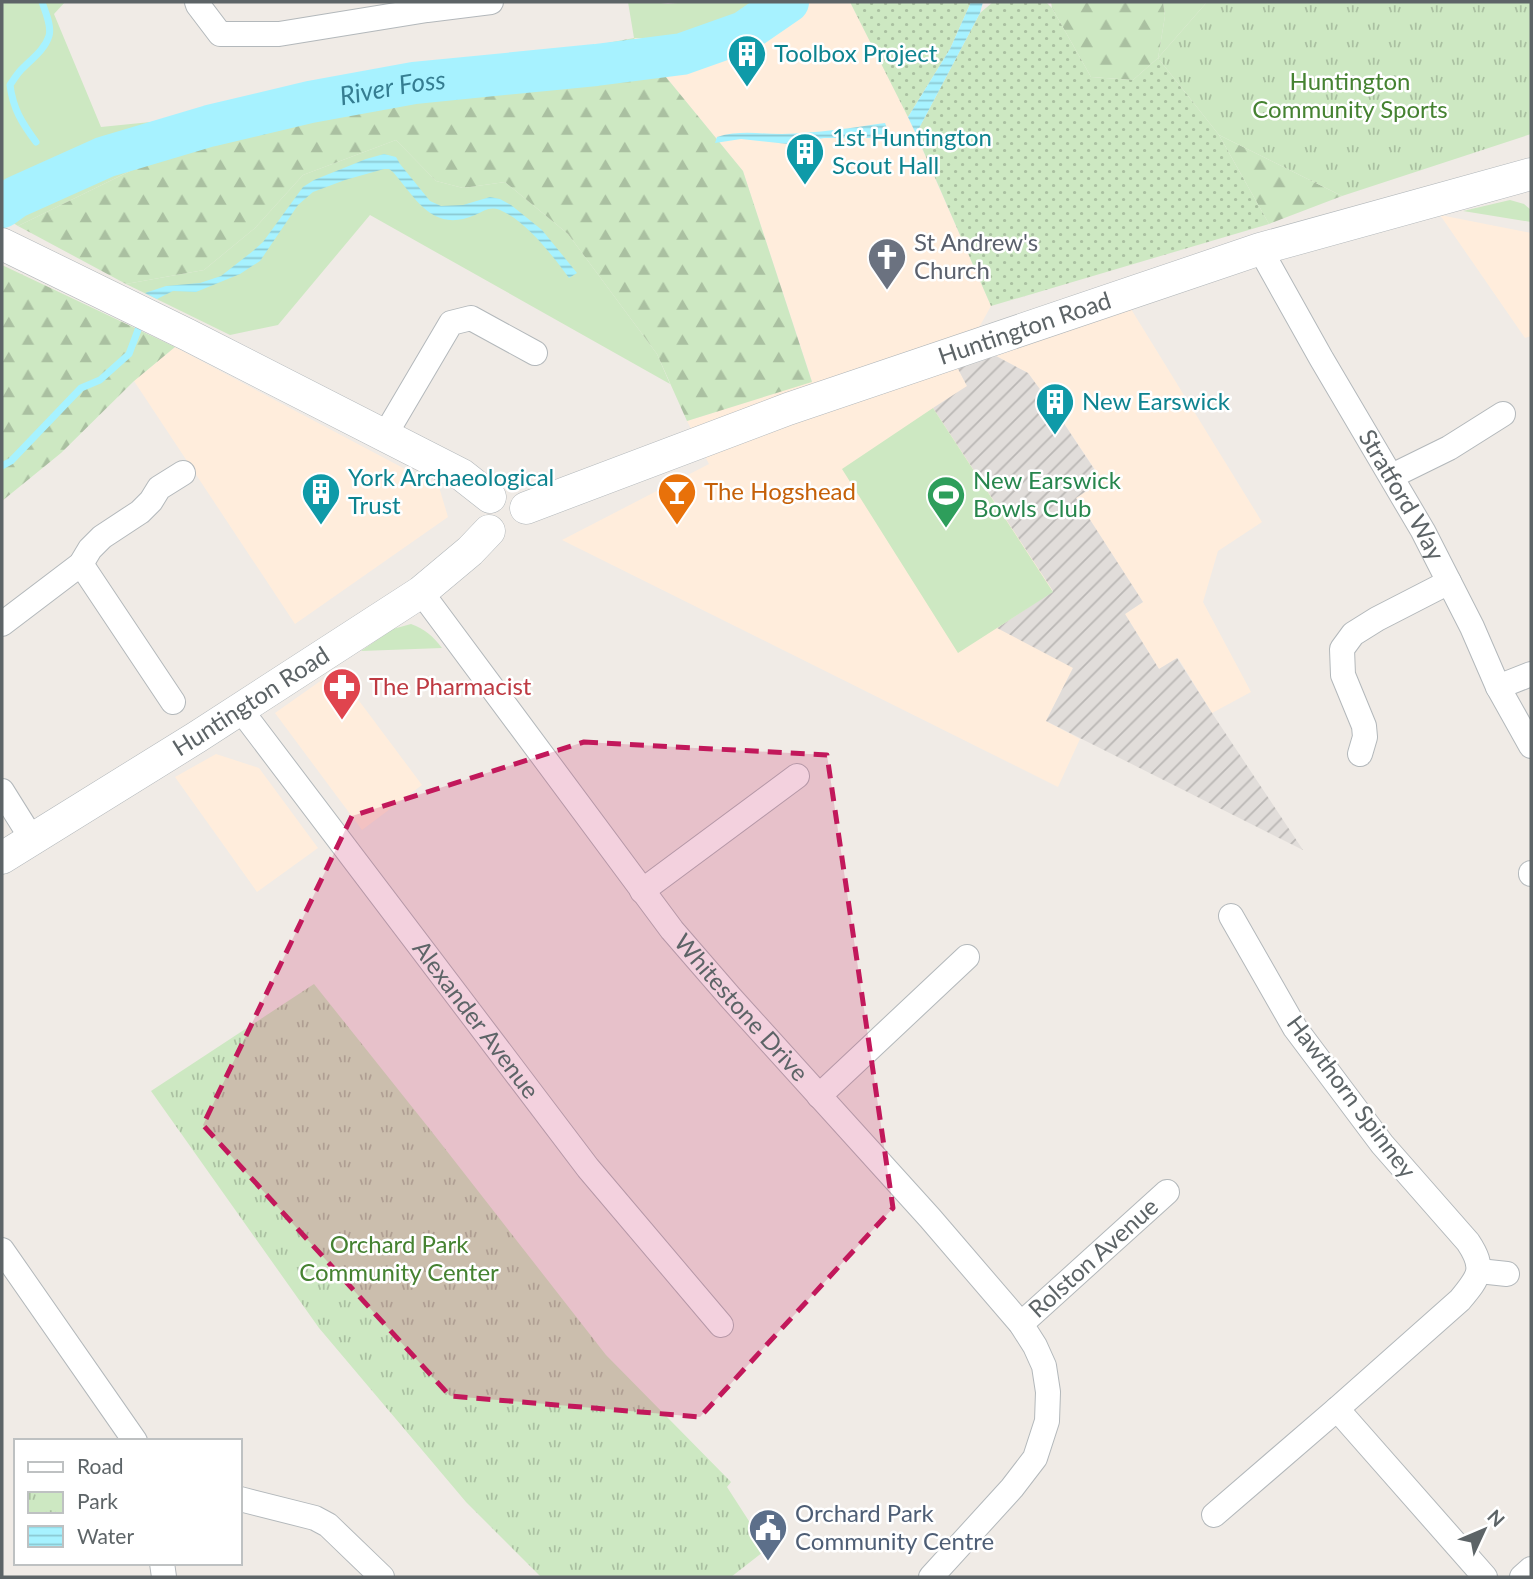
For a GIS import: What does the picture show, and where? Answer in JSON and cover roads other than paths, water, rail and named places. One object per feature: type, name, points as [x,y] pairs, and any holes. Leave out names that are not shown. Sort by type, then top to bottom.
[{"type":"street","points":[[197,2],[220,34],[279,34],[491,2]]},
{"type":"street","name":"Huntington Road","points":[[526,508],[788,409],[1260,249],[1531,174]]},
{"type":"street","points":[[2,244],[385,435],[462,475],[490,497]]},
{"type":"street","name":"Stratford Way","points":[[1260,249],[1392,476],[1449,582],[1499,687],[1531,746]]},
{"type":"street","points":[[385,435],[451,323],[471,318],[535,353]]},
{"type":"street","points":[[1392,476],[1449,448],[1503,414]]},
{"type":"street","points":[[2,624],[81,564],[90,549],[103,537],[140,512],[159,488],[183,473]]},
{"type":"street","points":[[505,492],[513,494],[523,502],[527,515],[525,522],[512,536],[498,536],[489,531],[482,520],[482,512],[490,497],[505,492]]},
{"type":"street","name":"Huntington Road","points":[[2,858],[421,592],[470,551],[489,531]]},
{"type":"street","points":[[81,564],[173,702]]},
{"type":"street","points":[[1360,754],[1365,737],[1364,726],[1343,675],[1342,649],[1353,634],[1377,618],[1449,582]]},
{"type":"street","name":"Whitestone Drive","points":[[421,592],[681,941],[930,1218],[1021,1324],[1035,1346],[1044,1366],[1048,1392],[1047,1421],[1035,1458],[1012,1488],[931,1577]]},
{"type":"street","points":[[1499,687],[1531,674]]},
{"type":"street","name":"Alexander Avenue","points":[[240,709],[588,1168],[721,1325]]},
{"type":"street","points":[[642,891],[797,776]]},
{"type":"street","points":[[2,791],[32,839]]},
{"type":"street","name":"Hawthorn Spinney","points":[[1231,916],[1295,1028],[1382,1144],[1468,1242],[1477,1255],[1479,1271]]},
{"type":"street","points":[[819,1096],[967,957]]},
{"type":"street","name":"Rolston Avenue","points":[[1021,1324],[1167,1192]]},
{"type":"street","points":[[2,1250],[134,1439]]},
{"type":"street","points":[[1214,1515],[1460,1300],[1479,1271],[1507,1274]]},
{"type":"street","points":[[1337,1409],[1485,1577]]},
{"type":"street","points":[[242,1500],[315,1518],[328,1525],[382,1577]]},
{"type":"street","points":[[1522,1577],[1531,1569]]},
{"type":"water","points":[[971,2],[983,2],[980,13],[916,134],[908,117],[950,49]]},
{"type":"water","points":[[885,123],[891,138],[824,138],[788,144],[741,139],[715,143],[717,137],[734,134],[808,133]]},
{"type":"water","points":[[384,154],[396,157],[430,201],[441,206],[463,205],[490,197],[511,205],[542,230],[577,273],[569,278],[538,240],[510,215],[493,209],[460,219],[437,217],[418,203],[393,172],[384,169],[313,192],[298,205],[260,261],[240,274],[196,292],[173,291],[157,299],[145,293],[166,286],[200,283],[221,276],[263,242],[303,187],[314,180]]},
{"type":"waterway","points":[[36,142],[19,115],[10,85],[42,49],[49,36],[49,23],[42,2]]},
{"type":"waterway","name":"River Foss","points":[[2,207],[16,197],[105,157],[209,126],[310,102],[414,83],[682,54],[744,32],[788,2]]},
{"type":"waterway","points":[[2,466],[11,461],[81,388],[100,380],[129,354],[141,322]]},
{"type":"place","name":"Toolbox Project","points":[[747,88]]},
{"type":"place","name":"1st Huntington Scout Hall","points":[[805,186]]},
{"type":"place","name":"St Andrew's Church","points":[[887,291]]},
{"type":"place","name":"New Earswick","points":[[1055,436]]},
{"type":"place","name":"York Archaeological Trust","points":[[321,526]]},
{"type":"place","name":"The Hogshead","points":[[677,526]]},
{"type":"place","name":"New Earswick Bowls Club","points":[[946,529]]},
{"type":"place","name":"The Pharmacist","points":[[342,721]]},
{"type":"place","name":"Orchard Park Community Centre","points":[[768,1562]]},
{"type":"park label","name":"Huntington Community Sports","points":[[1350,96]]},
{"type":"park label","name":"Orchard Park Community Center","points":[[399,1259]]}]
